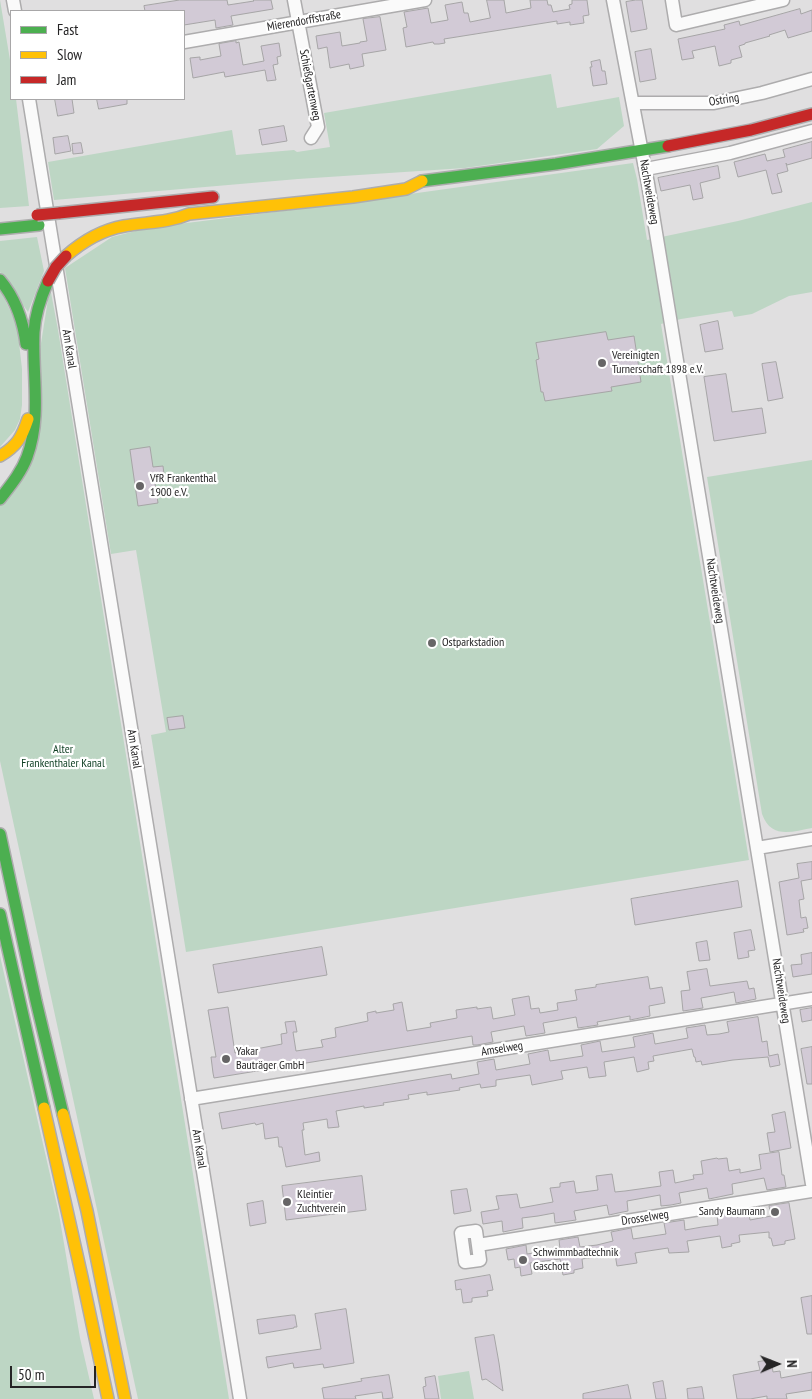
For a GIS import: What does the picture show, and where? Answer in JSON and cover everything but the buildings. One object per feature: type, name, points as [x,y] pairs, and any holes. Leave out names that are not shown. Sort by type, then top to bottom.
[{"type":"main road","points":[[405,177],[422,181],[528,169],[642,152],[750,130],[812,114]]},
{"type":"main road","points":[[0,229],[38,220],[59,218],[175,211],[189,214],[353,197],[406,189],[422,181]]},
{"type":"main road","points":[[59,218],[227,196]]},
{"type":"main road","points":[[0,499],[18,476],[27,458],[33,438],[38,399],[34,332],[37,307],[56,267],[78,246],[94,236],[122,226],[176,220],[189,214]]},
{"type":"main road","points":[[0,218],[38,220]]},
{"type":"main road","points":[[0,280],[8,288],[17,305],[25,330],[29,397],[28,417],[22,436],[14,447],[0,456]]},
{"type":"main road","points":[[0,834],[36,1001],[87,1211],[125,1399]]},
{"type":"main road","points":[[0,914],[19,1005],[76,1243],[108,1399]]},
{"type":"street","name":"Schießgartenweg","points":[[294,0],[318,127],[311,138]]},
{"type":"street","name":"Mierendorffstraße","points":[[185,42],[425,0]]},
{"type":"street","name":"Nachtweideweg","points":[[613,0],[646,170],[812,1184]]},
{"type":"street","points":[[672,0],[676,25],[783,0]]},
{"type":"street","name":"Ostring","points":[[633,103],[714,103],[762,93],[812,79]]},
{"type":"street","name":"Am Kanal","points":[[29,100],[240,1399]]},
{"type":"street","points":[[646,170],[730,153],[812,131]]},
{"type":"street","points":[[757,848],[812,840]]},
{"type":"street","name":"Amselweg","points":[[191,1099],[812,999]]},
{"type":"street","name":"Drosselweg","points":[[478,1245],[812,1191]]},
{"type":"green space","points":[[0,0],[10,60],[10,100],[16,100],[29,206],[0,208]]},
{"type":"green space","points":[[551,74],[557,108],[619,97],[624,126],[597,149],[465,168],[298,179],[54,200],[48,162],[232,130],[236,155],[294,150],[297,152],[330,147],[324,113]]},
{"type":"green space","name":"Ostparkstadion","points":[[633,163],[647,240],[738,221],[812,202],[812,292],[789,296],[752,314],[734,317],[732,311],[661,324],[749,860],[186,952],[151,735],[166,732],[136,550],[111,554],[65,268],[112,237],[147,228],[338,204]]},
{"type":"green space","points":[[37,237],[44,271],[28,312],[0,272],[0,241]]},
{"type":"green space","name":"Alter Frankenthaler Kanal","points":[[50,287],[229,1399],[138,1399],[0,761],[0,505],[19,481]]},
{"type":"green space","points":[[0,289],[17,325],[22,369],[22,405],[20,419],[15,430],[0,447]]},
{"type":"green space","points":[[812,460],[812,828],[782,832],[771,827],[762,814],[707,477]]},
{"type":"green space","points":[[0,956],[59,1214],[80,1338],[94,1399],[0,1399]]},
{"type":"green space","points":[[469,1371],[474,1399],[441,1399],[438,1376]]},
{"type":"traffic: fast","points":[[422,181],[556,164],[668,146]]},
{"type":"traffic: fast","points":[[0,229],[39,225]]},
{"type":"traffic: fast","points":[[0,280],[6,287],[18,310],[26,344]]},
{"type":"traffic: fast","points":[[0,499],[22,468],[32,442],[35,411],[35,325],[39,306],[48,281]]},
{"type":"traffic: fast","points":[[0,834],[36,1001],[63,1114]]},
{"type":"traffic: fast","points":[[0,914],[44,1108]]},
{"type":"traffic: slow","points":[[66,256],[93,237],[108,230],[124,226],[165,221],[189,214],[353,197],[406,189],[422,181]]},
{"type":"traffic: slow","points":[[0,456],[11,449],[18,440],[28,419]]},
{"type":"traffic: slow","points":[[44,1108],[108,1399]]},
{"type":"traffic: slow","points":[[63,1114],[87,1211],[125,1399]]},
{"type":"traffic: jam","points":[[668,146],[751,130],[812,114]]},
{"type":"traffic: jam","points":[[59,213],[213,197]]},
{"type":"traffic: jam","points":[[37,215],[59,213]]},
{"type":"traffic: jam","points":[[48,281],[56,267],[66,256]]},
{"type":"place","name":"Vereinigten Turnerschaft 1898 e.V.","points":[[602,363]]},
{"type":"place","name":"VfR Frankenthal 1900 e.V.","points":[[140,486]]},
{"type":"place","name":"Ostparkstadion","points":[[432,643]]},
{"type":"place","name":"Yakar Bauträger GmbH","points":[[226,1059]]},
{"type":"place","name":"Kleintier Zuchtverein","points":[[287,1202]]},
{"type":"place","name":"Sandy Baumann","points":[[775,1212]]},
{"type":"place","name":"Schwimmbadtechnik Gaschott","points":[[523,1260]]}]
